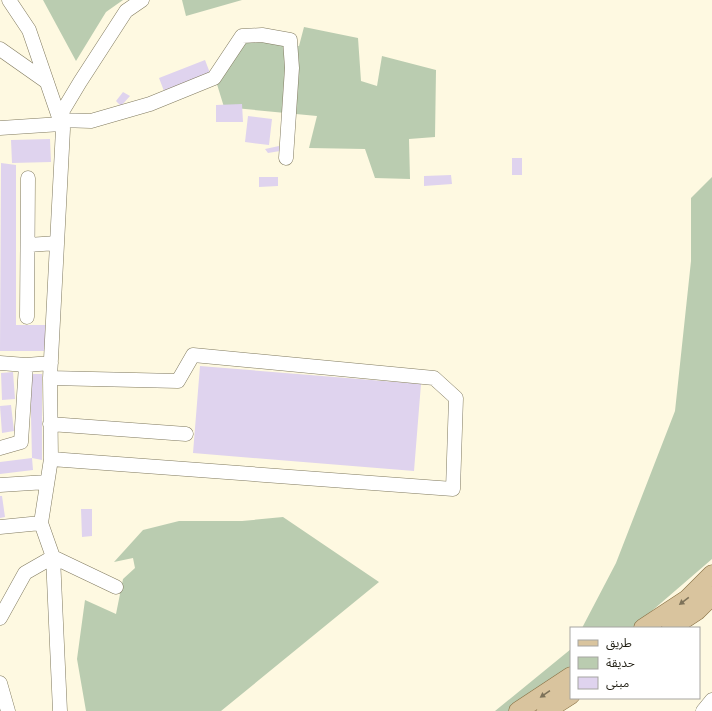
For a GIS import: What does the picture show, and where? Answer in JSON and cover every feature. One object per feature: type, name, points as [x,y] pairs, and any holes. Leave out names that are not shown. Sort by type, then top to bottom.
[{"type":"main road","points":[[645,627],[687,599],[712,574]]},
{"type":"main road","points":[[673,627],[697,611],[712,596]]},
{"type":"main road","points":[[518,711],[570,677]]},
{"type":"main road","points":[[546,711],[570,695]]},
{"type":"street","points":[[9,0],[29,30],[63,128],[50,378],[51,459],[41,523],[53,557],[60,711]]},
{"type":"street","points":[[60,120],[80,82],[126,11],[142,0]]},
{"type":"street","points":[[0,128],[60,120],[91,121],[150,104],[214,78],[242,36],[262,35],[290,40],[292,68],[286,158]]},
{"type":"street","points":[[0,49],[47,82]]},
{"type":"street","points":[[28,178],[28,317]]},
{"type":"street","points":[[28,246],[57,243]]},
{"type":"street","points":[[50,378],[178,381],[193,355],[434,378],[456,398],[453,489],[51,459]]},
{"type":"street","points":[[0,363],[26,365],[51,363]]},
{"type":"street","points":[[0,448],[21,442],[26,365]]},
{"type":"street","points":[[50,424],[186,434]]},
{"type":"street","points":[[0,485],[47,482]]},
{"type":"street","points":[[0,527],[41,523]]},
{"type":"street","points":[[53,557],[116,587]]},
{"type":"street","points":[[0,618],[25,573],[53,557]]},
{"type":"street","points":[[0,683],[8,711]]},
{"type":"street","points":[[703,711],[712,700]]},
{"type":"green space","points":[[43,0],[123,0],[106,12],[76,61]]},
{"type":"green space","points":[[182,0],[242,0],[186,16]]},
{"type":"green space","points":[[304,27],[358,38],[361,81],[377,86],[382,56],[436,70],[435,137],[409,139],[410,179],[375,178],[365,149],[309,148],[317,116],[224,107],[216,81],[248,40],[299,46]]},
{"type":"green space","points":[[712,177],[712,559],[633,627],[583,627],[616,563],[675,411],[691,261],[691,198]]},
{"type":"green space","points":[[283,517],[379,582],[221,711],[86,711],[77,659],[85,600],[116,614],[123,579],[135,568],[133,558],[114,562],[143,530],[179,521],[242,521]]},
{"type":"green space","points":[[570,650],[570,677],[522,711],[495,711]]},
{"type":"building","points":[[205,60],[210,73],[164,91],[159,78]]},
{"type":"building","points":[[123,92],[130,96],[121,106],[116,101]]},
{"type":"building","points":[[242,104],[243,122],[216,122],[216,105]]},
{"type":"building","points":[[248,116],[272,119],[269,145],[245,142]]},
{"type":"building","points":[[50,139],[51,162],[12,163],[11,140]]},
{"type":"building","points":[[279,146],[280,151],[268,153],[265,149]]},
{"type":"building","points":[[512,158],[522,158],[522,175],[512,175]]},
{"type":"building","points":[[1,163],[16,165],[16,325],[48,325],[48,351],[0,351]]},
{"type":"building","points":[[451,175],[452,184],[424,186],[424,176]]},
{"type":"building","points":[[259,177],[278,177],[278,186],[259,187]]},
{"type":"building","points":[[200,366],[421,384],[414,471],[193,453]]},
{"type":"building","points":[[13,372],[15,399],[2,400],[1,373]]},
{"type":"building","points":[[30,374],[42,374],[42,460],[32,458]]},
{"type":"building","points":[[11,405],[14,431],[2,433],[0,406]]},
{"type":"building","points":[[32,458],[33,470],[0,474],[0,462]]},
{"type":"building","points":[[0,496],[2,496],[5,517],[0,518]]},
{"type":"building","points":[[81,509],[92,509],[92,536],[82,537]]}]
